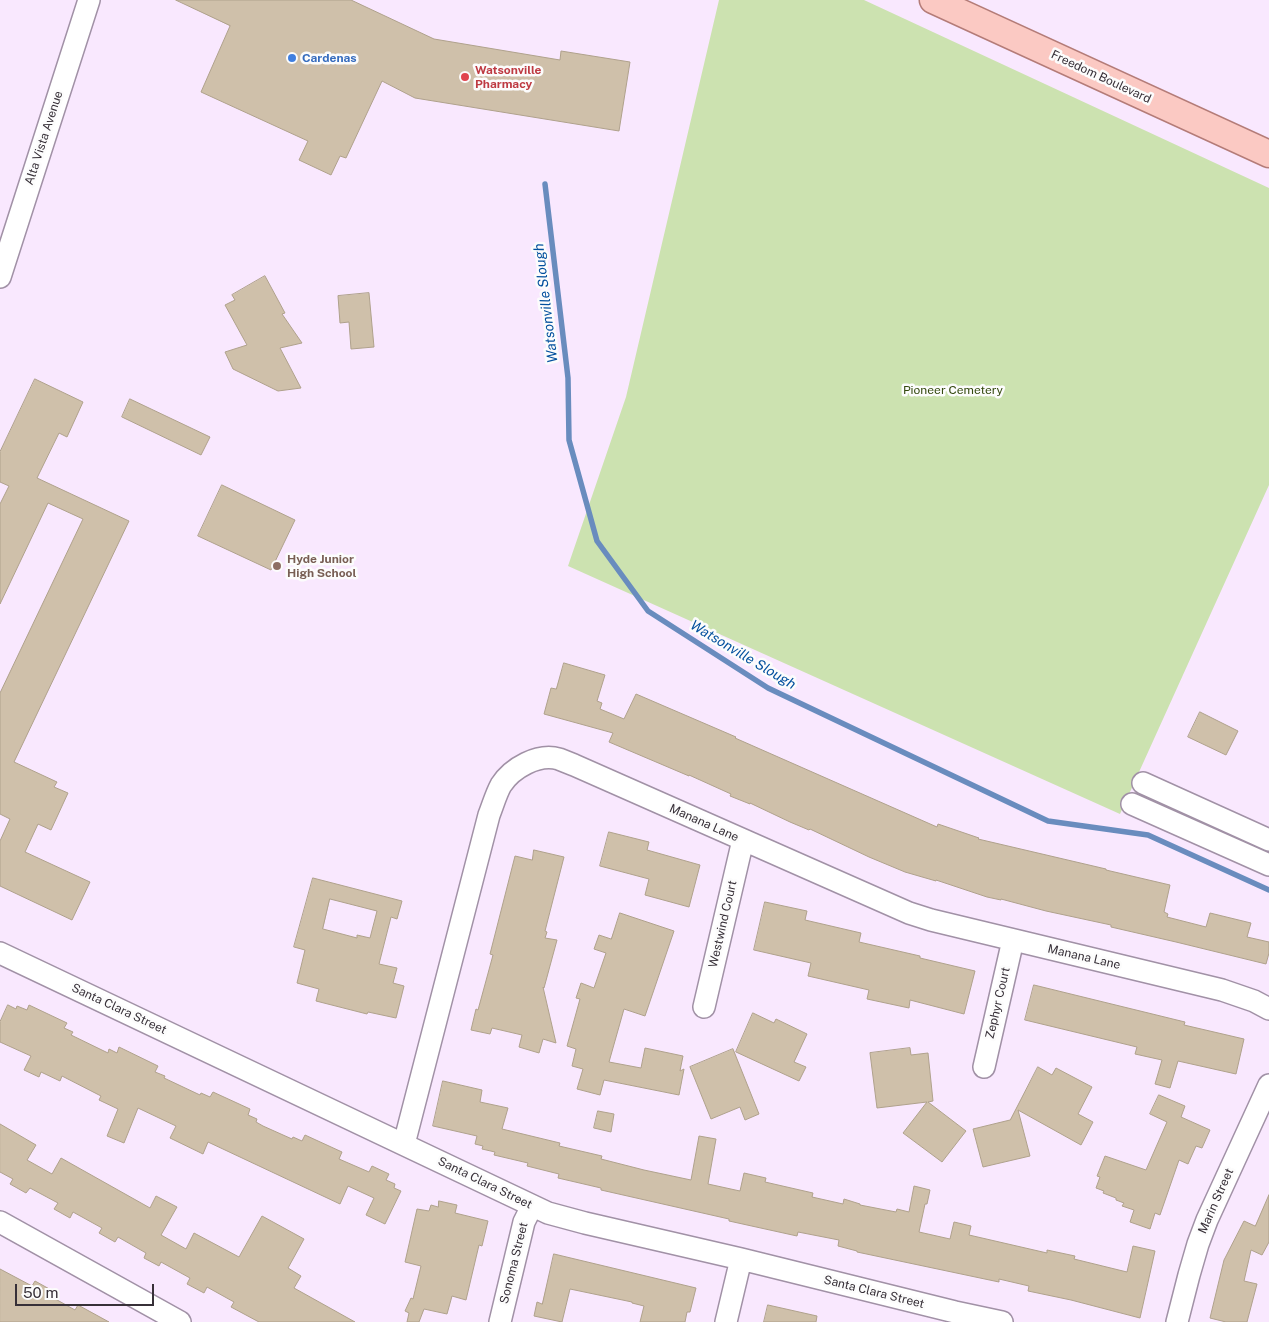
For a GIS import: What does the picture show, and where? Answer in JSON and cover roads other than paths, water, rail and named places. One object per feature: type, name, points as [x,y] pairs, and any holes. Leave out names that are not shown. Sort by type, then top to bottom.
[{"type":"main road","name":"Freedom Boulevard","points":[[933,0],[1269,154]]},
{"type":"street","name":"Alta Vista Avenue","points":[[0,277],[89,0]]},
{"type":"street","name":"Manana Lane","points":[[404,1144],[489,815],[501,786],[511,773],[525,764],[541,758],[558,759],[909,913],[931,920],[1222,990],[1254,1001],[1269,1009]]},
{"type":"street","points":[[1143,783],[1269,840]]},
{"type":"street","points":[[1132,804],[1269,865]]},
{"type":"street","name":"Westwind Court","points":[[704,1007],[743,840]]},
{"type":"street","name":"Zephyr Court","points":[[984,1067],[1013,940]]},
{"type":"street","name":"Santa Clara Street","points":[[0,953],[548,1213],[579,1222],[741,1259],[953,1317],[1002,1322]]},
{"type":"street","name":"Marin Street","points":[[1177,1322],[1188,1275],[1207,1220],[1269,1085]]},
{"type":"street","name":"Sonoma Street","points":[[500,1322],[524,1222],[532,1206]]},
{"type":"street","points":[[0,1222],[180,1322]]},
{"type":"street","points":[[726,1322],[741,1259]]},
{"type":"waterway","name":"Watsonville Slough","points":[[545,184],[568,378],[569,440],[597,541],[648,611],[768,688],[1048,821],[1148,835],[1269,890]]},
{"type":"place","name":"Cardenas","points":[[292,58]]},
{"type":"place","name":"Watsonville Pharmacy","points":[[465,77]]},
{"type":"place","name":"Hyde Junior High School","points":[[277,566]]},
{"type":"park label","name":"Pioneer Cemetery","points":[[953,390]]}]
